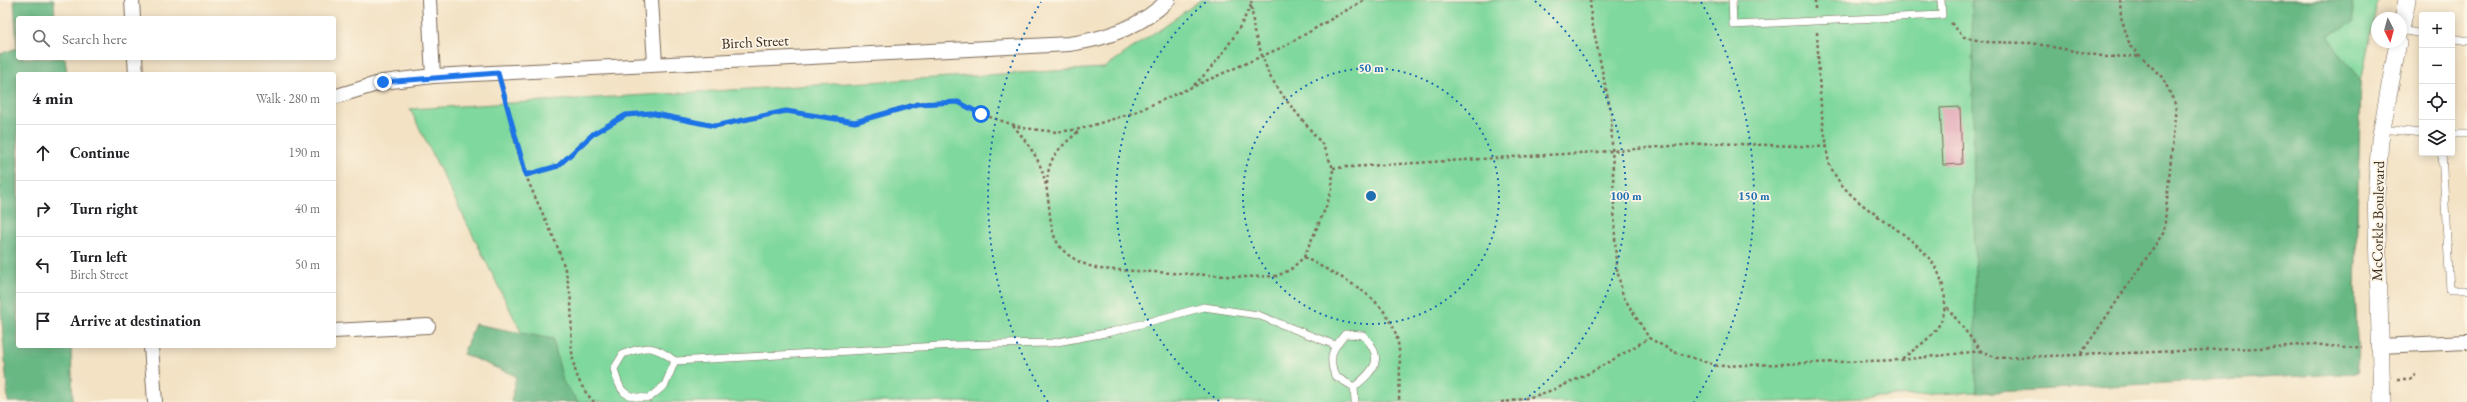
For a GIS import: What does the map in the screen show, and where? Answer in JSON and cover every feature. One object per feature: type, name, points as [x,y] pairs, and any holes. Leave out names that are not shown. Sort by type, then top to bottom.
[{"type":"street","points":[[132,0],[133,16]]},
{"type":"street","points":[[429,0],[433,76]]},
{"type":"street","points":[[651,0],[655,63]]},
{"type":"street","name":"Birch Street","points":[[336,96],[383,82],[433,76],[655,63],[1081,42],[1119,33],[1143,20],[1168,0]]},
{"type":"street","points":[[2405,12],[2407,0]]},
{"type":"street","name":"McCorkle Boulevard","points":[[2382,402],[2376,195],[2382,129],[2397,48]]},
{"type":"street","points":[[135,60],[136,72]]},
{"type":"street","points":[[336,331],[428,326]]},
{"type":"street","points":[[2380,346],[2467,342]]},
{"type":"street","points":[[151,348],[155,402]]},
{"type":"lane","points":[[1732,0],[1733,25],[1942,15],[1941,0]]},
{"type":"lane","points":[[2407,30],[2419,33]]},
{"type":"lane","points":[[2455,39],[2467,41]]},
{"type":"lane","points":[[2382,129],[2419,133]]},
{"type":"lane","points":[[2455,134],[2467,134]]},
{"type":"lane","points":[[2442,156],[2450,290],[2467,290]]},
{"type":"lane","points":[[675,361],[664,385],[650,398],[631,398],[619,388],[614,369],[622,354],[641,348],[660,350],[675,361],[940,346],[1052,344],[1111,332],[1204,308],[1258,316],[1335,345]]},
{"type":"lane","points":[[1345,334],[1363,335],[1374,346],[1377,360],[1370,374],[1354,387],[1334,376],[1330,363],[1335,345],[1345,334]]},
{"type":"lane","points":[[1354,387],[1355,402]]},
{"type":"path","points":[[1013,124],[1040,167],[1046,186],[1054,239],[1064,251],[1079,263],[1099,269],[1245,277],[1277,276],[1290,270],[1304,257],[1326,207],[1332,189],[1333,168],[1322,144],[1286,100],[1269,74],[1254,32],[1251,0]]},
{"type":"path","points":[[526,175],[558,166],[593,134],[626,115],[650,113],[715,126],[786,111],[855,122],[918,104],[958,102],[981,114],[1023,128],[1057,132],[1080,129],[1132,113],[1263,56],[1285,46],[1364,0]]},
{"type":"path","points":[[1590,0],[1591,17],[1611,113],[1616,265],[1623,296],[1650,338],[1674,352],[1718,366],[1900,360],[1980,351],[1997,358],[2258,348],[2315,344],[2343,348],[2362,347]]},
{"type":"path","points":[[1815,0],[1821,116],[1830,165],[1845,189],[1876,216],[1927,253],[1943,279],[1947,308],[1980,351]]},
{"type":"path","points":[[2081,354],[2164,232],[2176,106],[2163,78],[2130,46],[2120,17],[2120,0]]},
{"type":"path","points":[[1192,87],[1222,54],[1241,27],[1251,5]]},
{"type":"path","points":[[1942,15],[1964,37],[1985,42],[2031,43],[2107,57],[2141,56]]},
{"type":"path","points":[[498,73],[526,175],[561,252],[570,288],[572,313],[570,338],[573,367],[583,391],[594,402]]},
{"type":"path","points":[[1046,186],[1047,167],[1057,151],[1080,129]]},
{"type":"path","points":[[1333,168],[1612,151],[1709,143],[1827,147]]},
{"type":"path","points":[[1304,257],[1369,294],[1388,315],[1400,349],[1399,402]]},
{"type":"path","points":[[1900,360],[1935,332],[1947,308]]},
{"type":"path","points":[[1501,402],[1522,401],[1554,390],[1650,338]]},
{"type":"path","points":[[2412,379],[2417,372]]},
{"type":"green space","points":[[14,0],[54,0],[55,16],[16,16],[16,32]]},
{"type":"green space","points":[[1201,0],[2378,0],[2376,12],[2371,12],[2371,34],[2361,82],[2355,287],[2358,373],[1777,402],[556,402],[410,109],[1104,68]]},
{"type":"green space","points":[[1972,0],[2352,0],[2354,22],[2327,36],[2361,82],[2355,287],[2358,373],[1976,393]]},
{"type":"green space","points":[[16,48],[16,60],[65,60],[67,72],[16,72],[16,348],[71,348],[73,402],[8,402],[0,295],[0,54]]},
{"type":"green space","points":[[475,324],[553,339],[563,382],[578,402],[511,402],[516,376],[463,354]]},
{"type":"building","points":[[1960,107],[1962,164],[1943,165],[1940,108]]},
{"type":"route","points":[[383,82],[433,76],[498,73],[526,175],[558,166],[593,134],[626,115],[650,113],[715,126],[786,111],[819,115],[855,122],[918,104],[958,102],[981,114]]}]
